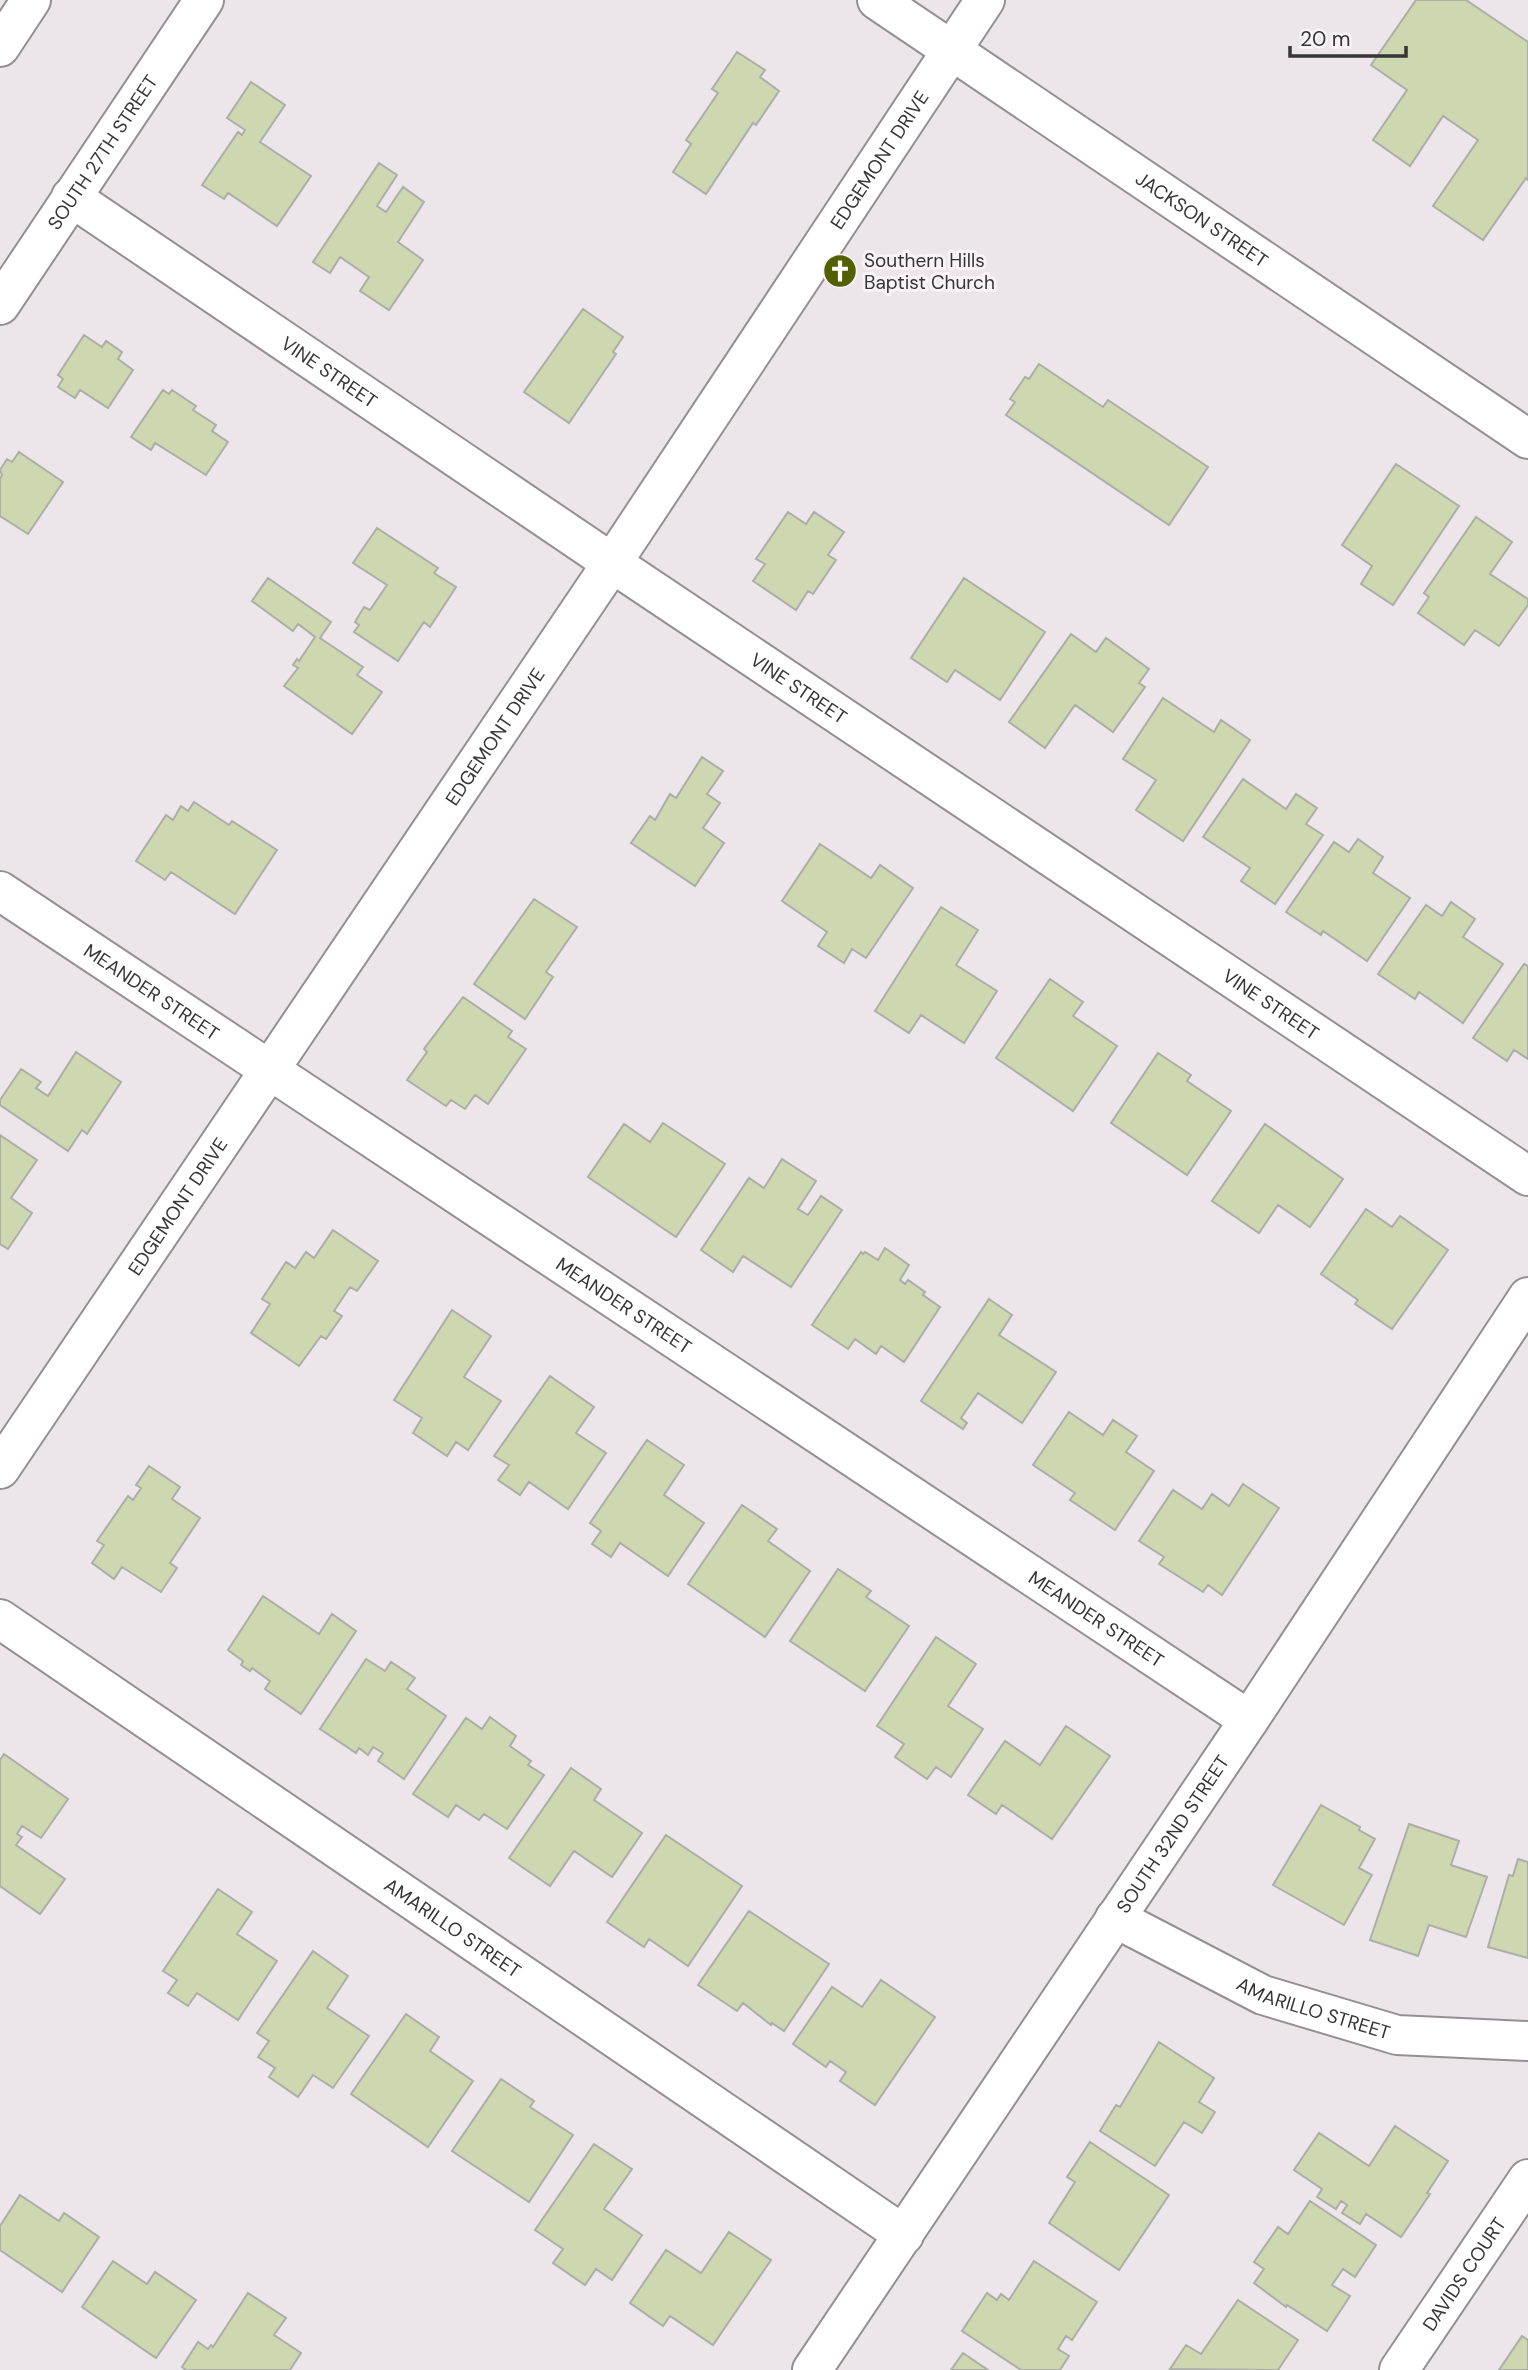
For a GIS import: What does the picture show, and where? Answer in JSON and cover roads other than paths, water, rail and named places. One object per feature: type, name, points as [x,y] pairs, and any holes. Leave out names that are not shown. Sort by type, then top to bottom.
[{"type":"street","points":[[0,47],[31,0]]},
{"type":"street","name":"SOUTH 27TH STREET","points":[[0,305],[204,0]]},
{"type":"street","name":"JACKSON STREET","points":[[877,0],[1528,439]]},
{"type":"street","name":"EDGEMONT DRIVE","points":[[0,1469],[612,563],[985,0]]},
{"type":"street","name":"VINE STREET","points":[[71,197],[1528,1176]]},
{"type":"street","name":"MEANDER STREET","points":[[0,891],[1249,1720]]},
{"type":"street","name":"SOUTH 32ND STREET","points":[[812,2370],[1249,1720],[1528,1297]]},
{"type":"street","name":"AMARILLO STREET","points":[[0,1619],[904,2235]]},
{"type":"street","name":"AMARILLO STREET","points":[[1115,1918],[1263,1994],[1397,2035],[1528,2041]]},
{"type":"street","name":"DAVIDS COURT","points":[[1399,2370],[1528,2179]]},
{"type":"place","name":"Southern Hills Baptist Church","points":[[840,271]]}]
